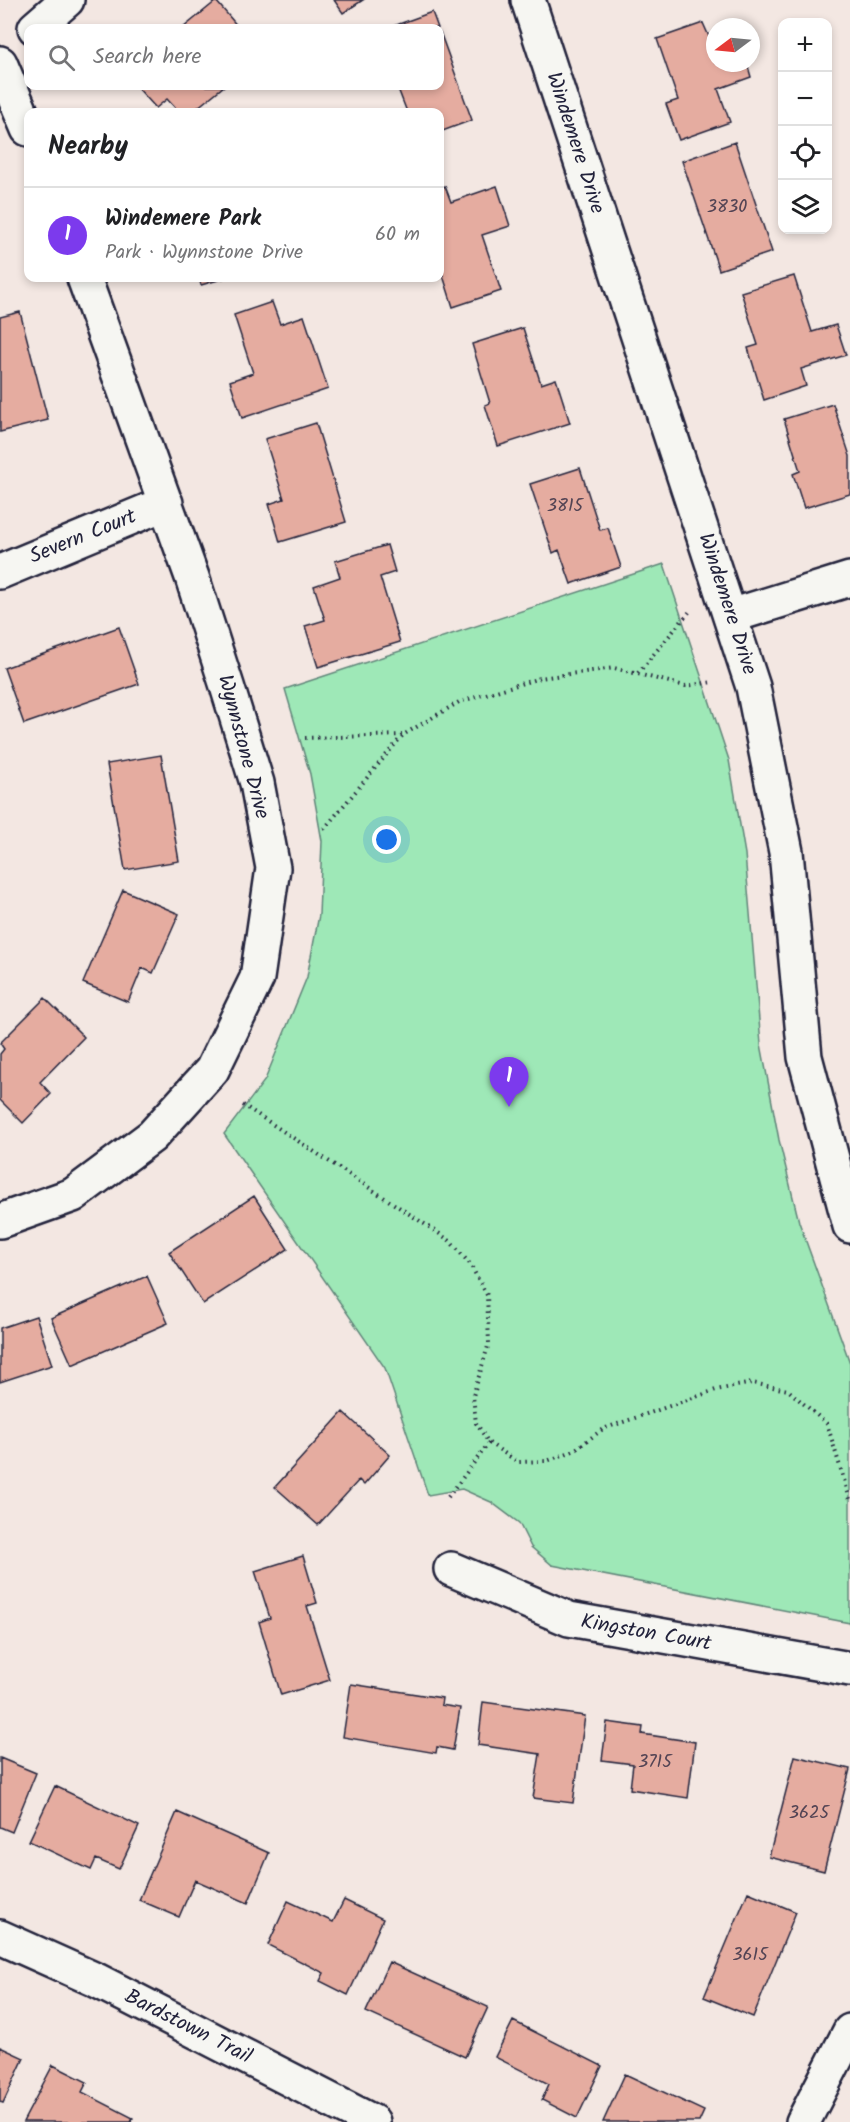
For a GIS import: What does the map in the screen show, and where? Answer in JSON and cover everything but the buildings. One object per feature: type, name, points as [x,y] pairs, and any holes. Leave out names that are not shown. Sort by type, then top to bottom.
[{"type":"street","points":[[40,24],[67,0]]},
{"type":"street","name":"Windemere Drive","points":[[528,0],[753,687],[786,852],[805,1057],[850,1226]]},
{"type":"street","points":[[0,55],[24,37]]},
{"type":"street","points":[[0,63],[24,120]]},
{"type":"street","name":"Wynnstone Drive","points":[[0,1221],[73,1195],[152,1136],[212,1070],[257,978],[273,868],[257,783],[166,502],[85,282]]},
{"type":"street","name":"Severn Court","points":[[0,572],[166,502]]},
{"type":"street","points":[[731,616],[850,579]]},
{"type":"street","name":"Kingston Court","points":[[451,1569],[569,1619],[850,1669]]},
{"type":"street","name":"Bardstown Trail","points":[[0,1937],[96,1980],[374,2122]]},
{"type":"street","points":[[803,2122],[850,2031]]},
{"type":"path","points":[[638,673],[691,610]]},
{"type":"path","points":[[324,829],[403,735],[459,702],[540,678],[614,668],[685,686],[713,682]]},
{"type":"path","points":[[304,738],[403,735]]},
{"type":"path","points":[[243,1105],[449,1240],[470,1264],[487,1294],[489,1342],[473,1396],[476,1423],[489,1443],[518,1462],[547,1461],[573,1451],[603,1429],[716,1389],[752,1383],[788,1390],[827,1424],[850,1499]]},
{"type":"path","points":[[448,1497],[489,1443]]},
{"type":"green space","points":[[664,564],[729,760],[745,854],[761,1044],[779,1140],[799,1222],[850,1363],[850,1623],[552,1565],[531,1547],[519,1523],[491,1502],[462,1489],[428,1495],[385,1368],[224,1134],[265,1080],[307,977],[319,915],[322,841],[310,774],[285,689]]},
{"type":"place","name":"Windemere Park","points":[[509,1107]]}]
